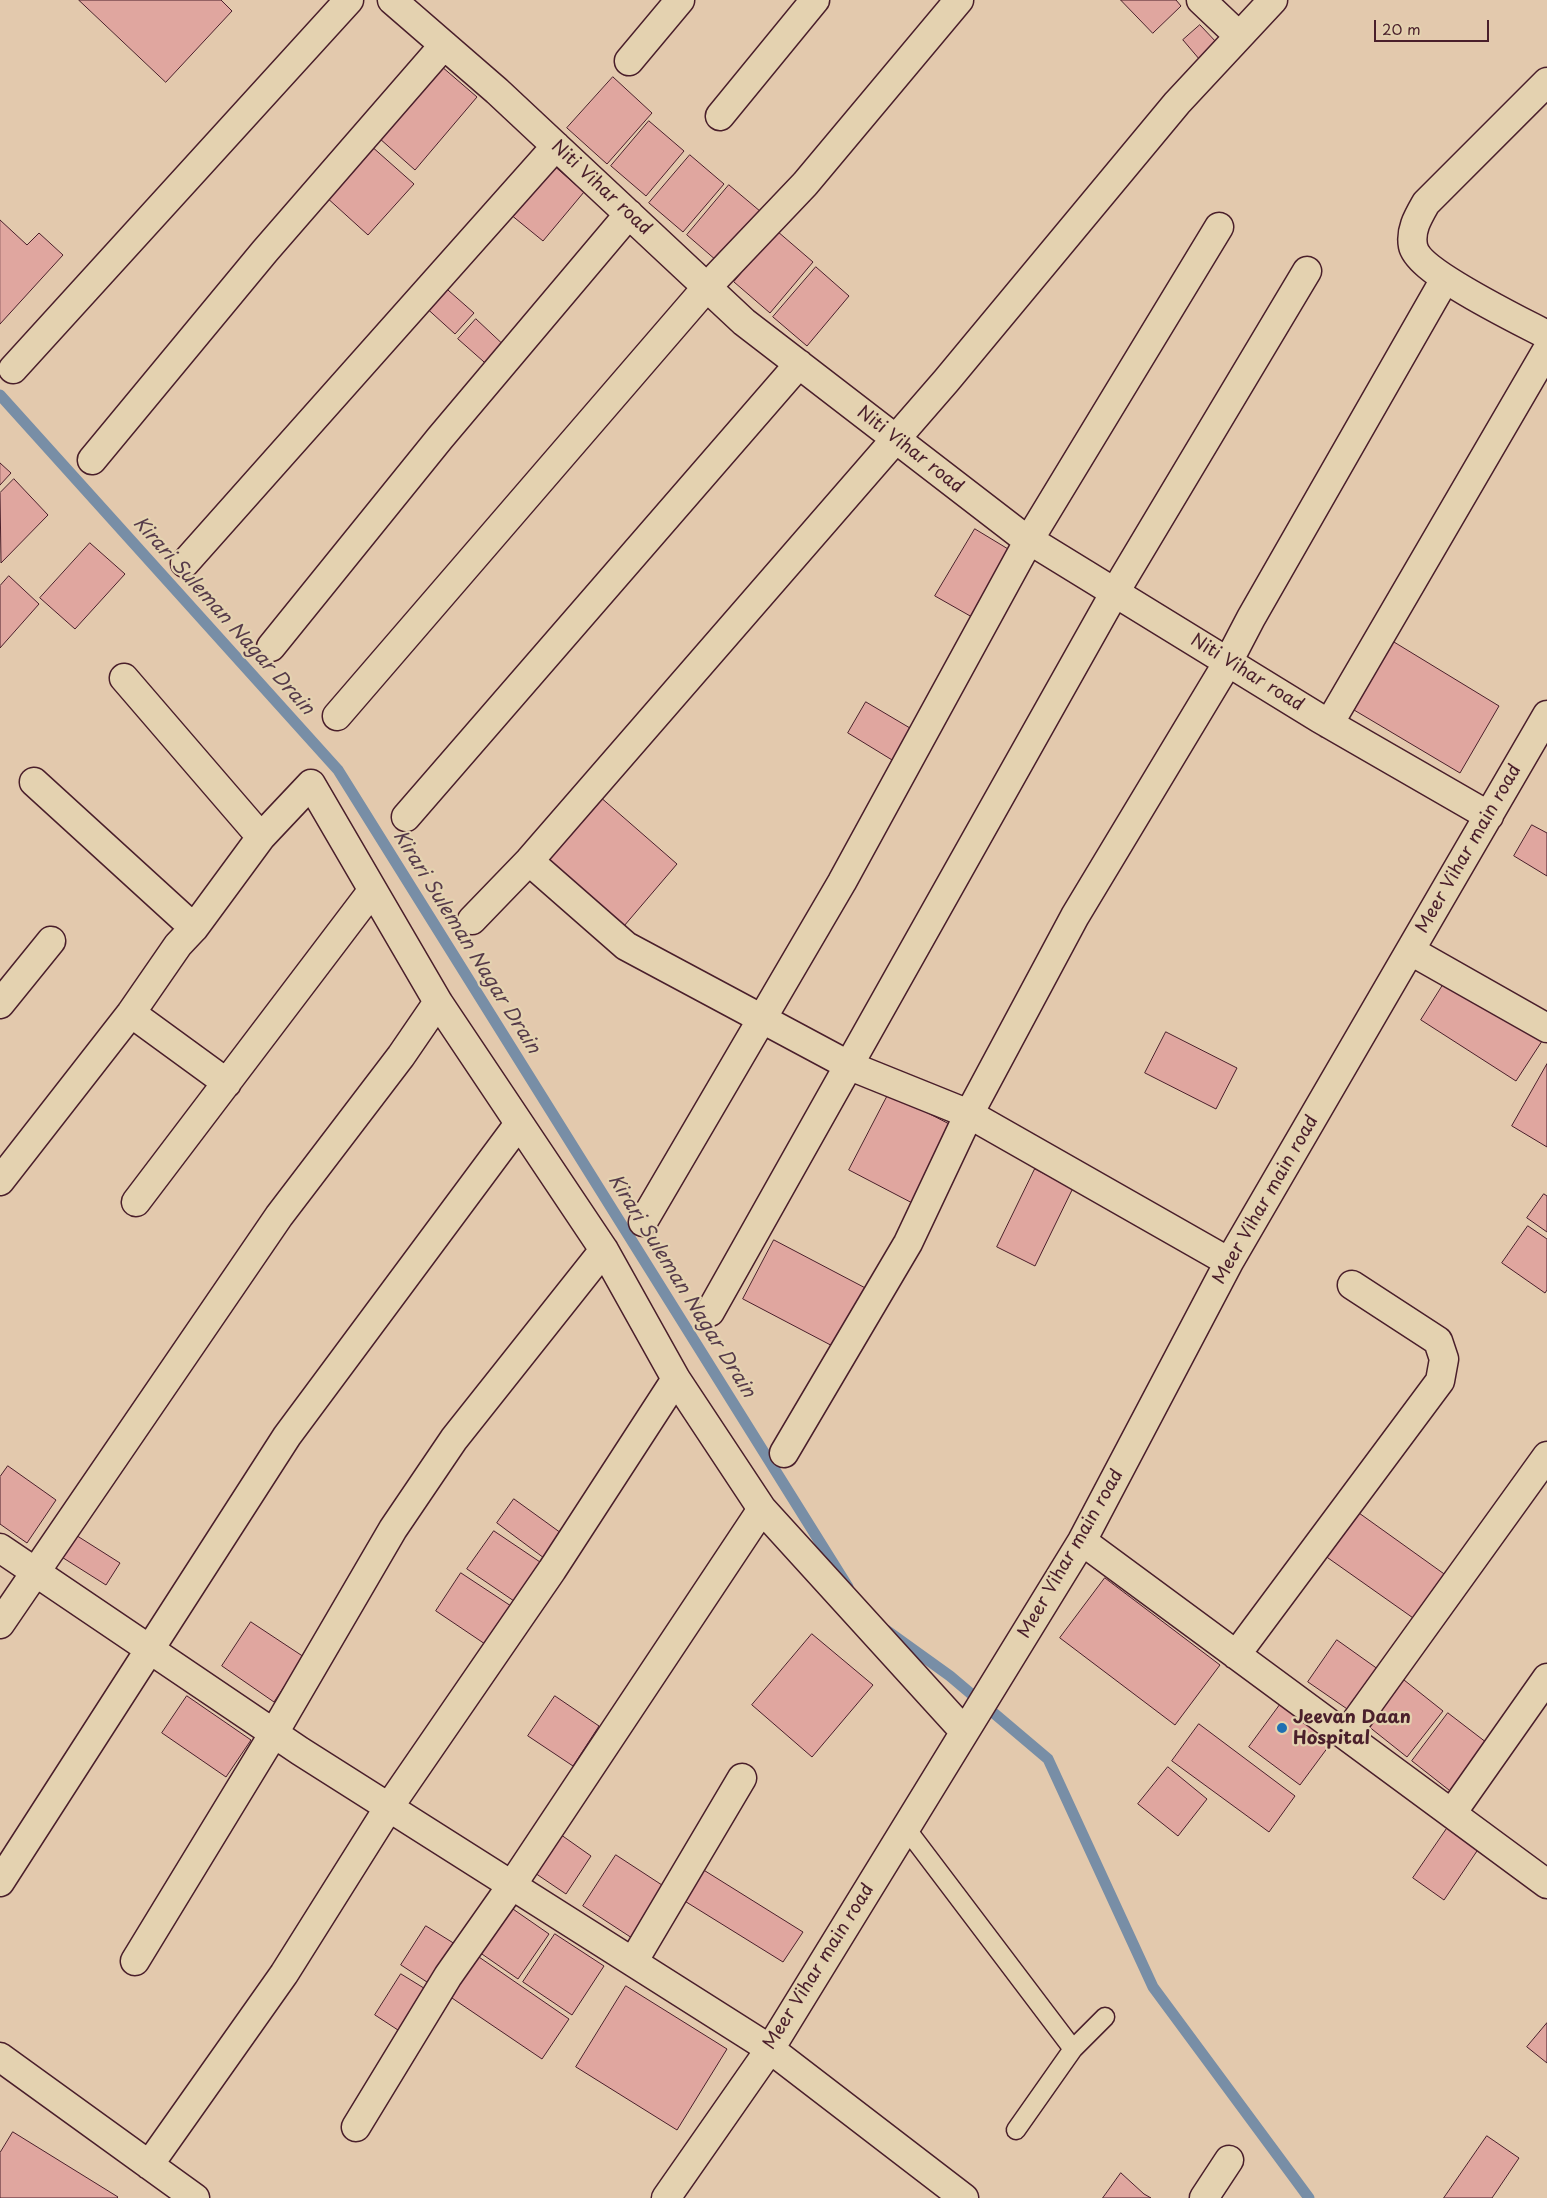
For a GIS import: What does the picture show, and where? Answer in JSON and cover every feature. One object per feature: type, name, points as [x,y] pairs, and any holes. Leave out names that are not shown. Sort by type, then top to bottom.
[{"type":"street","points":[[13,369],[349,0]]},
{"type":"street","name":"Niti Vihar road","points":[[392,0],[556,146],[744,322],[1029,540],[1329,724],[1489,816]]},
{"type":"street","points":[[629,62],[680,0]]},
{"type":"street","points":[[720,116],[815,0]]},
{"type":"street","points":[[337,716],[707,287],[805,184],[959,0]]},
{"type":"street","points":[[1201,0],[1238,36]]},
{"type":"street","points":[[472,920],[529,861],[946,381],[1178,103],[1273,0]]},
{"type":"street","points":[[92,460],[265,251],[444,45]]},
{"type":"street","points":[[1547,82],[1426,203],[1414,223],[1413,248],[1427,267],[1547,335]]},
{"type":"street","points":[[185,563],[556,146]]},
{"type":"street","points":[[271,647],[440,438],[628,214]]},
{"type":"street","points":[[644,1222],[764,1020],[842,882],[1029,540],[1219,227]]},
{"type":"street","points":[[710,1312],[1115,592],[1307,271]]},
{"type":"street","points":[[784,1453],[908,1243],[969,1114],[1075,916],[1228,662],[1251,618],[1445,278]]},
{"type":"street","points":[[1329,724],[1547,350]]},
{"type":"street","points":[[406,817],[799,364]]},
{"type":"street","points":[[124,678],[261,837]]},
{"type":"street","name":"Meer Vihar main road","points":[[666,2198],[770,2049],[1082,1541],[1229,1262],[1547,715]]},
{"type":"street","points":[[34,782],[194,928]]},
{"type":"street","points":[[0,1181],[131,1013],[178,946],[194,928],[261,837],[311,784],[438,1002],[518,1125],[604,1250],[676,1379],[762,1508],[968,1726]]},
{"type":"street","points":[[529,861],[626,946],[850,1066],[969,1114],[1229,1262]]},
{"type":"street","points":[[136,1202],[372,891]]},
{"type":"street","points":[[0,1004],[51,941]]},
{"type":"street","points":[[1411,951],[1547,1028]]},
{"type":"street","points":[[0,1624],[278,1216],[401,1056],[438,1002]]},
{"type":"street","points":[[131,1013],[227,1083]]},
{"type":"street","points":[[0,1882],[287,1436],[518,1125]]},
{"type":"street","points":[[135,1961],[274,1733],[393,1529],[448,1448],[500,1379],[604,1250]]},
{"type":"street","points":[[1236,1655],[1440,1380],[1444,1359],[1438,1341],[1352,1284]]},
{"type":"street","points":[[149,2165],[284,1974],[389,1807],[552,1570],[676,1379]]},
{"type":"street","points":[[1346,1736],[1547,1456]]},
{"type":"street","points":[[356,2127],[448,1976],[512,1885],[762,1508]]},
{"type":"street","points":[[1082,1541],[1547,1884]]},
{"type":"street","points":[[0,1548],[274,1733],[770,2049],[964,2198]]},
{"type":"street","points":[[1452,1813],[1547,1678]]},
{"type":"street","points":[[633,1962],[742,1778]]},
{"type":"street","points":[[0,2057],[195,2198]]},
{"type":"street","points":[[1204,2198],[1229,2160]]},
{"type":"lane","points":[[906,1827],[1073,2050]]},
{"type":"lane","points":[[1016,2130],[1073,2050],[1105,2017]]},
{"type":"building","points":[[79,0],[221,0],[232,11],[166,82]]},
{"type":"building","points":[[1121,0],[1176,0],[1181,6],[1153,33]]},
{"type":"building","points":[[1200,25],[1218,44],[1200,60],[1183,40]]},
{"type":"building","points":[[441,66],[477,97],[415,170],[379,138]]},
{"type":"building","points":[[613,77],[652,113],[607,164],[567,128]]},
{"type":"building","points":[[649,121],[684,151],[646,196],[611,166]]},
{"type":"building","points":[[370,145],[414,184],[368,235],[325,196]]},
{"type":"building","points":[[690,155],[724,184],[683,232],[649,203]]},
{"type":"building","points":[[552,164],[584,192],[543,241],[510,214]]},
{"type":"building","points":[[729,185],[767,217],[724,267],[687,235]]},
{"type":"building","points":[[0,220],[27,245],[39,233],[63,255],[0,324]]},
{"type":"building","points":[[777,231],[813,262],[770,313],[734,282]]},
{"type":"building","points":[[816,267],[849,296],[807,346],[773,317]]},
{"type":"building","points":[[440,283],[474,313],[455,334],[422,304]]},
{"type":"building","points":[[476,319],[509,350],[492,369],[458,339]]},
{"type":"building","points":[[0,463],[11,473],[0,485]]},
{"type":"building","points":[[14,479],[48,515],[1,563],[0,493]]},
{"type":"building","points":[[975,529],[1018,555],[979,621],[935,596]]},
{"type":"building","points":[[90,543],[125,574],[75,629],[40,598]]},
{"type":"building","points":[[9,576],[39,604],[0,648],[0,586]]},
{"type":"building","points":[[1389,639],[1499,706],[1460,773],[1349,707]]},
{"type":"building","points":[[866,702],[915,731],[897,763],[848,733]]},
{"type":"building","points":[[599,796],[677,864],[624,926],[546,858]]},
{"type":"building","points":[[1532,825],[1547,833],[1547,876],[1514,856]]},
{"type":"building","points":[[1448,977],[1544,1038],[1516,1081],[1421,1020]]},
{"type":"building","points":[[1166,1032],[1237,1068],[1216,1109],[1145,1073]]},
{"type":"building","points":[[1547,1064],[1547,1147],[1512,1126]]},
{"type":"building","points":[[889,1093],[957,1128],[918,1206],[849,1170]]},
{"type":"building","points":[[1035,1169],[1073,1188],[1035,1266],[997,1247]]},
{"type":"building","points":[[1544,1194],[1547,1196],[1547,1232],[1527,1218]]},
{"type":"building","points":[[1528,1226],[1547,1239],[1547,1290],[1545,1293],[1502,1263]]},
{"type":"building","points":[[774,1240],[873,1292],[842,1351],[743,1299]]},
{"type":"building","points":[[8,1466],[56,1500],[27,1543],[0,1524],[0,1477]]},
{"type":"building","points":[[514,1499],[561,1533],[544,1558],[497,1523]]},
{"type":"building","points":[[1352,1508],[1447,1576],[1416,1620],[1321,1553]]},
{"type":"building","points":[[494,1531],[540,1562],[514,1601],[467,1569]]},
{"type":"building","points":[[71,1532],[120,1563],[106,1585],[57,1554]]},
{"type":"building","points":[[461,1573],[511,1606],[485,1644],[436,1611]]},
{"type":"building","points":[[1105,1578],[1220,1665],[1175,1725],[1060,1638]]},
{"type":"building","points":[[251,1622],[304,1657],[274,1702],[222,1666]]},
{"type":"building","points":[[812,1634],[873,1685],[812,1757],[752,1705]]},
{"type":"building","points":[[1337,1640],[1382,1672],[1353,1713],[1308,1682]]},
{"type":"building","points":[[1399,1676],[1443,1711],[1407,1757],[1363,1722]]},
{"type":"building","points":[[187,1696],[251,1740],[226,1777],[162,1733]]},
{"type":"building","points":[[555,1696],[599,1726],[573,1766],[528,1736]]},
{"type":"building","points":[[1282,1702],[1334,1739],[1300,1785],[1249,1747]]},
{"type":"building","points":[[1448,1713],[1491,1746],[1454,1794],[1412,1761]]},
{"type":"building","points":[[1199,1724],[1295,1796],[1269,1832],[1172,1761]]},
{"type":"building","points":[[1168,1767],[1207,1799],[1178,1836],[1138,1804]]},
{"type":"building","points":[[1448,1827],[1479,1848],[1444,1900],[1413,1878]]},
{"type":"building","points":[[557,1832],[591,1856],[566,1894],[532,1871]]},
{"type":"building","points":[[616,1855],[665,1887],[632,1938],[583,1906]]},
{"type":"building","points":[[702,1869],[803,1932],[783,1962],[683,1900]]},
{"type":"building","points":[[510,1907],[549,1934],[518,1979],[479,1952]]},
{"type":"building","points":[[426,1926],[455,1944],[430,1984],[401,1965]]},
{"type":"building","points":[[555,1934],[604,1966],[572,2015],[523,1982]]},
{"type":"building","points":[[476,1955],[569,2019],[542,2059],[449,1996]]},
{"type":"building","points":[[401,1974],[427,1990],[401,2032],[375,2015]]},
{"type":"building","points":[[626,1986],[727,2049],[677,2130],[576,2067]]},
{"type":"building","points":[[1547,2023],[1547,2063],[1527,2047]]},
{"type":"building","points":[[13,2132],[118,2197],[0,2198],[0,2153]]},
{"type":"building","points":[[1487,2136],[1519,2158],[1492,2198],[1444,2198]]},
{"type":"building","points":[[1121,2173],[1144,2194],[1151,2198],[1103,2198]]},
{"type":"waterway","name":"Kirari Suleman Nagar Drain","points":[[0,395],[338,770],[848,1587]]},
{"type":"waterway","name":"Kirari Suleman Nagar Drain","points":[[886,1630],[950,1676],[1048,1759],[1153,1987],[1309,2198]]},
{"type":"place","name":"Jeevan Daan Hospital","points":[[1282,1728]]}]
